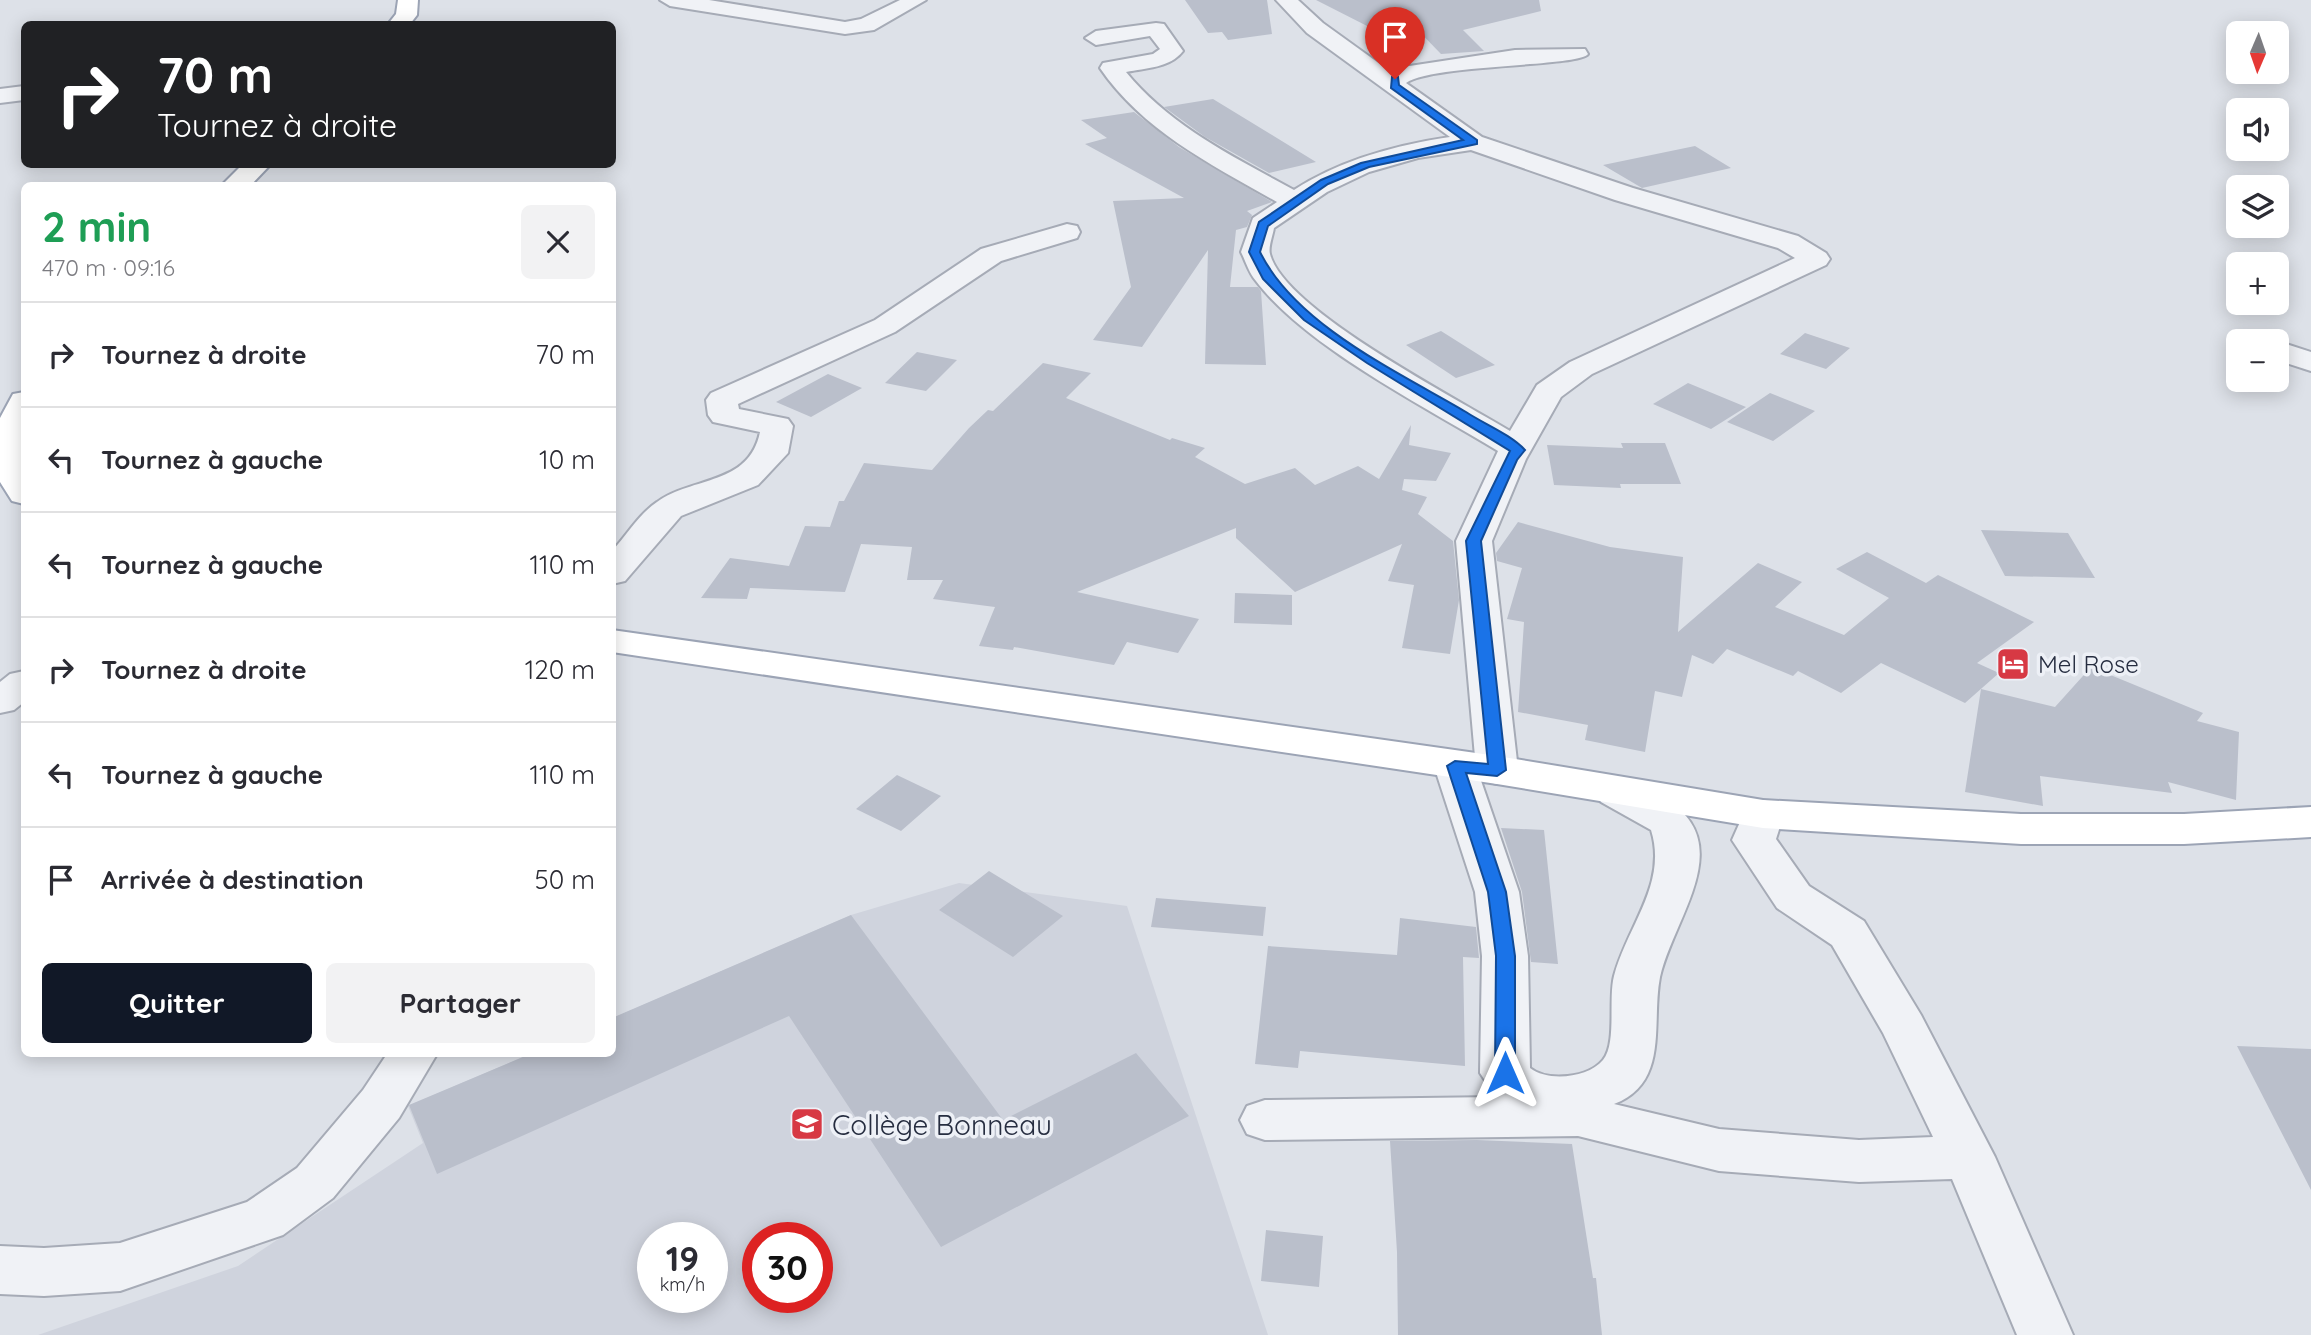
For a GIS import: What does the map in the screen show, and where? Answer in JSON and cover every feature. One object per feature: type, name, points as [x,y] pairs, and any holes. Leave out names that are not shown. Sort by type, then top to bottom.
[{"type":"main road","points":[[401,21],[406,15],[408,0]]},
{"type":"main road","points":[[239,182],[254,168]]},
{"type":"main road","points":[[21,407],[9,432],[14,477],[21,489]]},
{"type":"main road","points":[[616,642],[1476,768],[1763,814],[2021,829],[2183,829],[2311,821]]},
{"type":"street","points":[[670,0],[845,28],[866,25],[916,0]]},
{"type":"street","points":[[1286,0],[1315,28],[1473,142],[1636,198],[1788,242],[1816,260],[1581,368],[1562,380],[1548,392],[1518,450],[1510,459],[1474,541],[1476,768],[1505,956],[1505,1073],[1519,1089],[1559,1096],[1583,1094],[1612,1083],[1634,1052],[1637,978],[1678,876],[1680,849],[1669,822],[1616,792]]},
{"type":"street","points":[[1096,38],[1156,29],[1172,51],[1160,59],[1111,68],[1125,89],[1161,120],[1297,203]]},
{"type":"street","points":[[1394,86],[1395,79],[1403,74],[1515,57],[1577,54]]},
{"type":"street","points":[[0,96],[21,93]]},
{"type":"street","points":[[1473,142],[1455,143],[1365,165],[1325,182],[1262,224],[1255,252],[1267,277],[1308,318],[1518,450]]},
{"type":"street","points":[[616,569],[669,509],[746,478],[772,453],[776,426],[724,415],[722,400],[885,326],[991,256],[1067,232]]},
{"type":"street","points":[[2289,354],[2311,362]]},
{"type":"street","points":[[0,701],[21,685]]},
{"type":"street","points":[[1763,814],[1754,840],[1793,897],[1848,933],[1904,1028],[1969,1157],[2045,1335]]},
{"type":"street","points":[[0,1270],[44,1272],[121,1267],[264,1219],[314,1183],[381,1104],[411,1057]]},
{"type":"street","points":[[1265,1120],[1578,1116],[1719,1150],[1859,1161],[1969,1157]]},
{"type":"shaded area","name":"Collège Bonneau","points":[[959,883],[1127,906],[1268,1335],[38,1335],[238,1266],[423,1143],[408,1106],[523,1057],[616,1057],[616,1017],[851,915]]},
{"type":"building","points":[[1185,0],[1267,0],[1272,34],[1228,40],[1222,32],[1208,33]]},
{"type":"building","points":[[1316,0],[1539,0],[1541,11],[1463,30],[1484,51],[1441,54],[1410,22],[1373,29]]},
{"type":"building","points":[[1213,99],[1316,162],[1269,173],[1205,137],[1164,107]]},
{"type":"building","points":[[1134,112],[1179,147],[1272,202],[1247,211],[1252,215],[1247,227],[1236,230],[1230,287],[1258,287],[1261,291],[1266,365],[1205,364],[1208,250],[1142,347],[1093,340],[1131,287],[1113,201],[1184,198],[1085,144],[1107,138],[1081,120]]},
{"type":"building","points":[[1695,146],[1731,168],[1642,188],[1603,165]]},
{"type":"building","points":[[1441,331],[1495,365],[1456,378],[1406,345]]},
{"type":"building","points":[[1805,333],[1850,348],[1826,369],[1780,354]]},
{"type":"building","points":[[917,352],[957,360],[926,391],[885,383]]},
{"type":"building","points":[[1043,363],[1091,373],[1066,398],[1170,440],[1172,438],[1205,448],[1195,457],[1245,484],[1295,468],[1315,485],[1358,466],[1379,479],[1411,425],[1409,445],[1451,453],[1436,481],[1404,479],[1402,490],[1427,497],[1418,514],[1453,541],[1459,600],[1450,654],[1402,648],[1414,585],[1388,581],[1402,544],[1295,592],[1236,538],[1236,528],[1077,592],[1199,619],[1178,653],[1127,642],[1114,665],[1014,647],[1013,650],[979,646],[995,607],[933,599],[943,580],[907,580],[912,547],[861,544],[845,592],[750,588],[747,599],[701,598],[730,558],[789,566],[805,526],[830,527],[839,501],[844,501],[864,463],[932,470],[969,428],[988,410],[993,411]]},
{"type":"building","points":[[828,374],[862,388],[811,417],[776,402]]},
{"type":"building","points":[[1688,383],[1746,407],[1711,429],[1653,404]]},
{"type":"building","points":[[1770,393],[1815,411],[1773,441],[1727,422]]},
{"type":"building","points":[[1621,443],[1665,443],[1681,484],[1620,484],[1621,488],[1554,485],[1547,445],[1623,448]]},
{"type":"building","points":[[1518,522],[1610,547],[1683,557],[1678,632],[1758,563],[1802,582],[1775,607],[1844,635],[1889,598],[1836,569],[1867,552],[1926,583],[1938,575],[2034,622],[1977,663],[1999,673],[1965,703],[1881,663],[1841,693],[1798,671],[1793,676],[1727,649],[1713,664],[1692,655],[1682,697],[1655,691],[1645,752],[1585,740],[1588,725],[1518,712],[1524,622],[1507,619],[1522,568],[1497,561],[1496,553]]},
{"type":"building","points":[[1981,530],[2068,533],[2095,578],[2005,576]]},
{"type":"building","points":[[1235,593],[1292,595],[1292,625],[1234,623]]},
{"type":"building","points":[[2091,667],[2203,713],[2197,721],[2239,732],[2236,800],[2168,782],[2172,793],[2040,776],[2043,806],[1965,792],[1981,689],[2055,707]]},
{"type":"building","points":[[897,775],[941,796],[901,831],[856,809]]},
{"type":"building","points":[[1501,828],[1544,830],[1558,964],[1531,962],[1522,892]]},
{"type":"building","points":[[989,871],[1063,916],[1013,957],[939,910]]},
{"type":"building","points":[[1156,898],[1266,907],[1263,936],[1151,927]]},
{"type":"building","points":[[851,915],[1003,1120],[1136,1053],[1189,1116],[941,1247],[789,1016],[437,1174],[409,1105],[523,1057],[616,1057],[616,1016]]},
{"type":"building","points":[[1400,918],[1476,927],[1479,958],[1463,957],[1465,1066],[1300,1051],[1298,1068],[1255,1064],[1268,946],[1397,955]]},
{"type":"building","points":[[2237,1046],[2311,1049],[2311,1190]]},
{"type":"building","points":[[1477,1140],[1572,1144],[1593,1278],[1596,1278],[1602,1335],[1398,1335],[1397,1252],[1390,1141]]},
{"type":"building","points":[[1266,1230],[1323,1236],[1319,1287],[1261,1281]]},
{"type":"place","name":"Mel Rose","points":[[2013,664]]},
{"type":"place","name":"Collège Bonneau","points":[[807,1124]]},
{"type":"route","points":[[1395,79],[1394,86],[1473,142],[1455,143],[1365,165],[1325,182],[1262,224],[1255,252],[1267,277],[1308,318],[1371,361],[1518,450],[1510,459],[1474,541],[1497,770],[1455,766],[1497,892],[1505,956],[1505,1073]]}]
